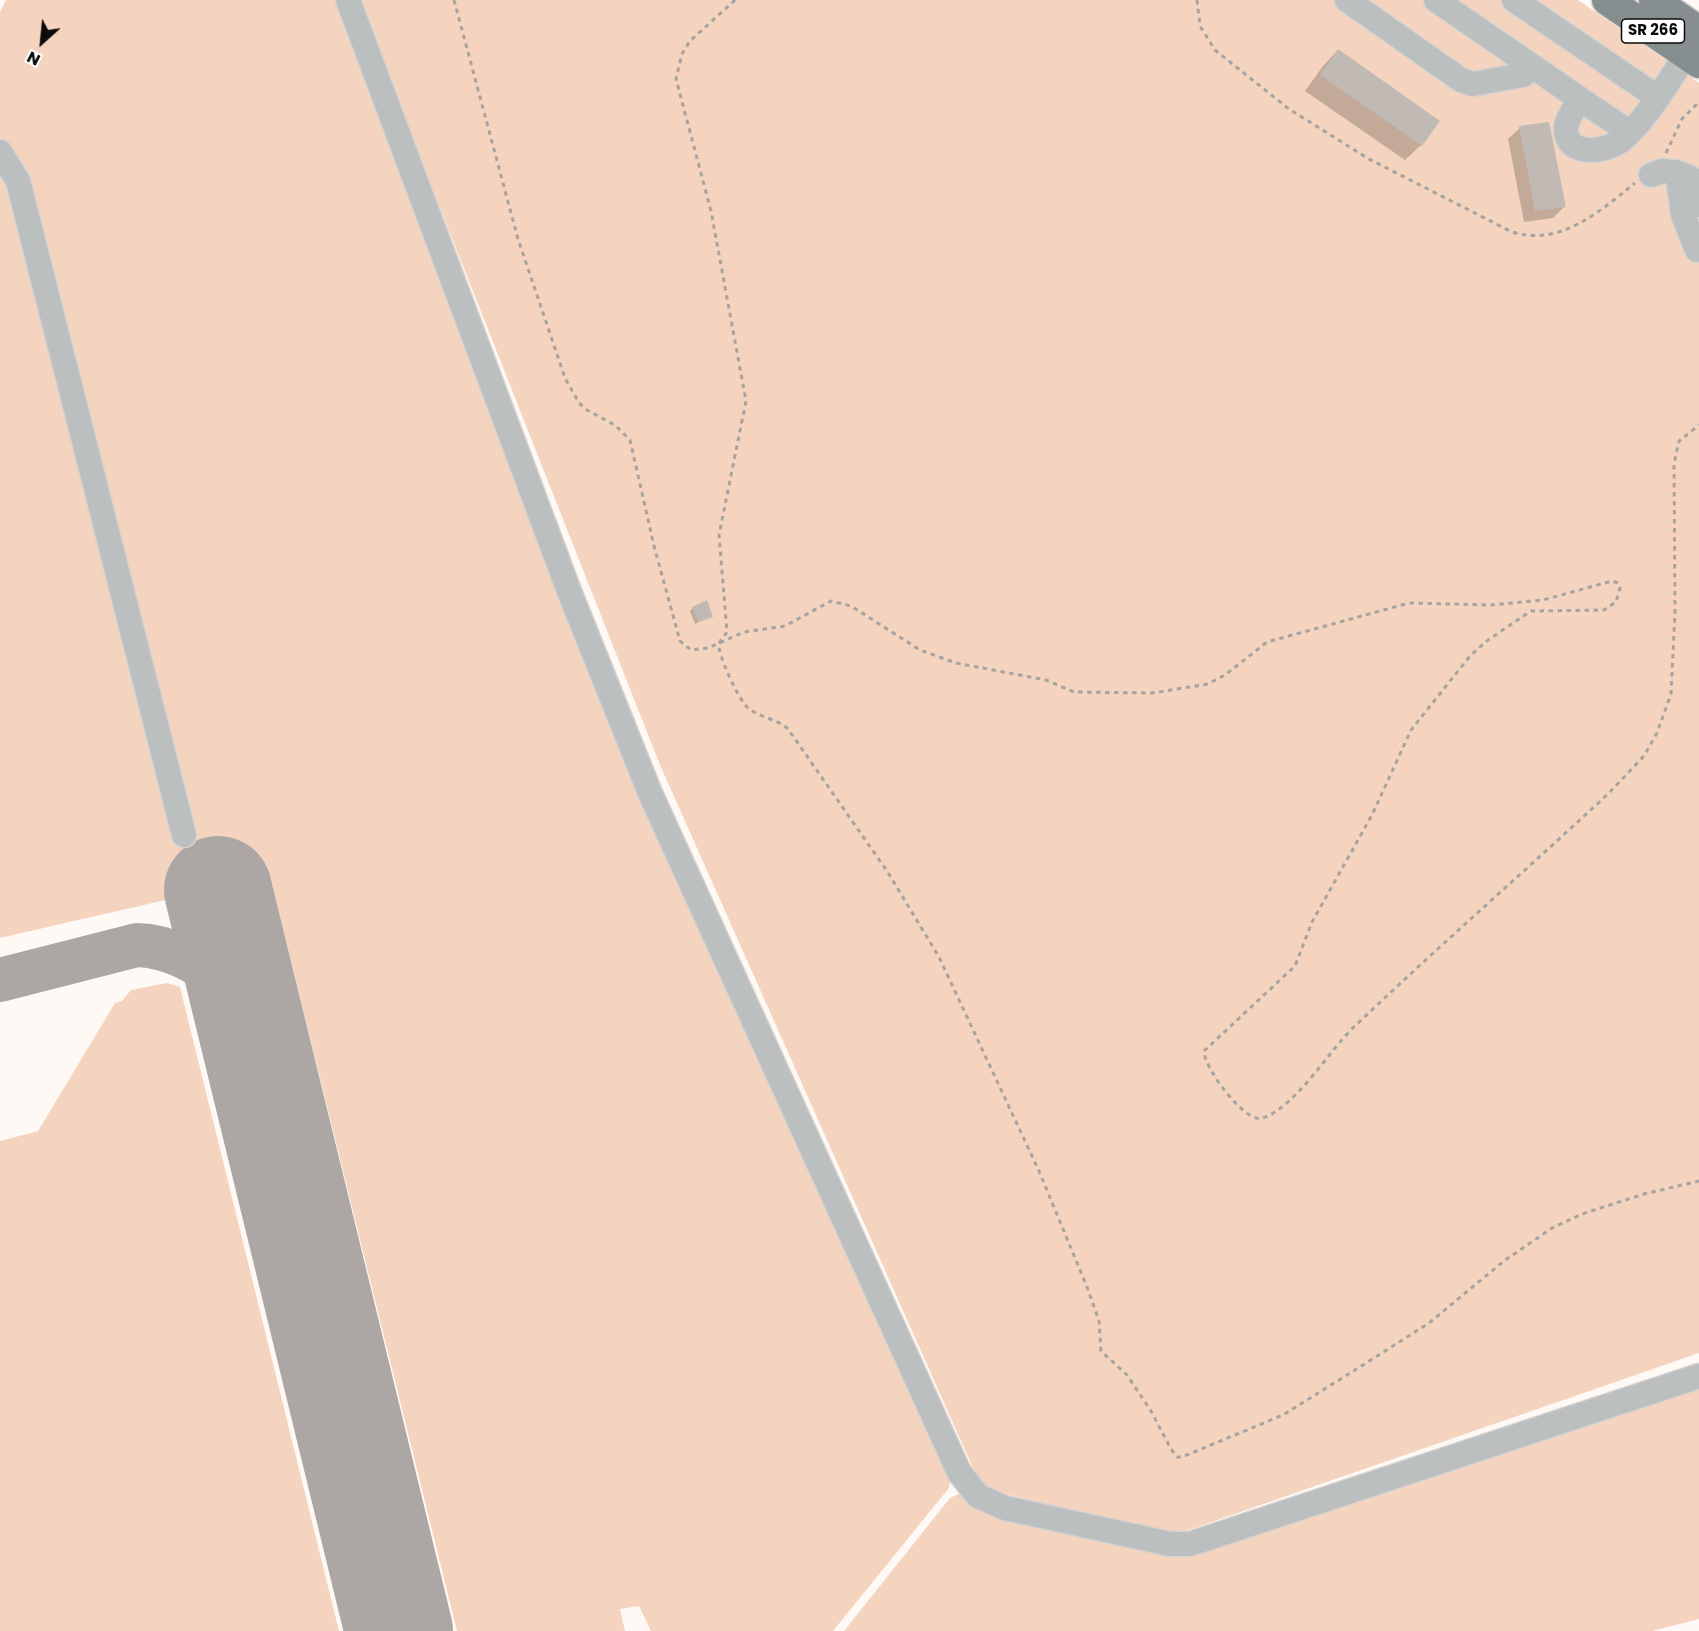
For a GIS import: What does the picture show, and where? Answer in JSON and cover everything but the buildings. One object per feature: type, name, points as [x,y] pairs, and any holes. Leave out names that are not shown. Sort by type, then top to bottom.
[{"type":"main road","name":"SR 266","points":[[1608,0],[1695,49]]},
{"type":"main road","name":"SR 266","points":[[1654,0],[1695,49]]},
{"type":"lane","points":[[348,0],[565,580],[650,793],[959,1472],[978,1496],[1005,1508],[1034,1515],[1170,1544],[1190,1544],[1699,1376]]},
{"type":"lane","points":[[1347,0],[1461,80],[1473,84],[1523,75],[1530,65]]},
{"type":"lane","points":[[1436,0],[1629,132]]},
{"type":"lane","points":[[1514,0],[1657,97]]},
{"type":"lane","points":[[1580,99],[1566,128],[1569,139],[1579,148],[1592,151],[1606,148],[1629,132],[1695,49]]},
{"type":"lane","points":[[0,152],[18,181],[184,835]]},
{"type":"lane","points":[[1651,175],[1662,171],[1692,177],[1697,183],[1699,205]]},
{"type":"lane","points":[[1675,172],[1678,178],[1683,215],[1697,250]]},
{"type":"path","points":[[454,0],[518,239],[565,378],[579,403],[587,410],[615,425],[630,440],[654,546],[680,641],[691,650],[708,648],[744,632],[784,626],[831,601],[850,606],[920,650],[956,663],[1046,680],[1074,692],[1152,693],[1208,684],[1225,675],[1267,642],[1408,603],[1491,605],[1543,600],[1612,581],[1618,584],[1620,588],[1616,602],[1604,610],[1531,611],[1518,619],[1470,656],[1418,719],[1368,822],[1312,922],[1295,966],[1204,1051],[1204,1058],[1212,1071],[1244,1113],[1262,1119],[1292,1097],[1355,1026],[1608,794],[1644,756],[1657,733],[1671,694],[1675,612],[1674,479],[1676,450],[1685,434],[1699,425]]},
{"type":"path","points":[[735,0],[690,41],[682,54],[676,79],[711,211],[746,401],[720,525],[719,546],[727,632],[719,643],[719,654],[744,705],[781,723],[788,729],[876,854],[917,918],[939,957],[1039,1171],[1099,1321],[1101,1351],[1127,1375],[1177,1456],[1182,1457],[1283,1415],[1429,1323],[1504,1261],[1552,1228],[1582,1214],[1644,1194],[1699,1181]]},
{"type":"path","points":[[1197,0],[1200,26],[1215,50],[1289,109],[1399,176],[1512,232],[1529,237],[1545,236],[1572,228],[1615,200],[1636,182],[1660,168],[1682,119],[1699,102]]},
{"type":"shaded area","points":[[6,0],[339,0],[617,732],[951,1474],[949,1488],[833,1631],[651,1631],[639,1606],[620,1609],[625,1631],[457,1631],[270,876],[0,938],[0,12]]},
{"type":"shaded area","points":[[358,0],[1578,0],[1699,83],[1699,1353],[1174,1535],[982,1488],[660,765]]},
{"type":"shaded area","points":[[167,983],[180,987],[339,1631],[0,1631],[0,1141],[38,1131],[115,1003],[122,1001],[131,990]]},
{"type":"shaded area","points":[[1699,1380],[1699,1619],[1652,1631],[844,1631],[950,1498],[963,1492],[1171,1550]]},
{"type":"taxiway","points":[[0,980],[137,945],[152,946],[179,955],[242,991]]},
{"type":"runway","points":[[218,890],[399,1631]]}]
